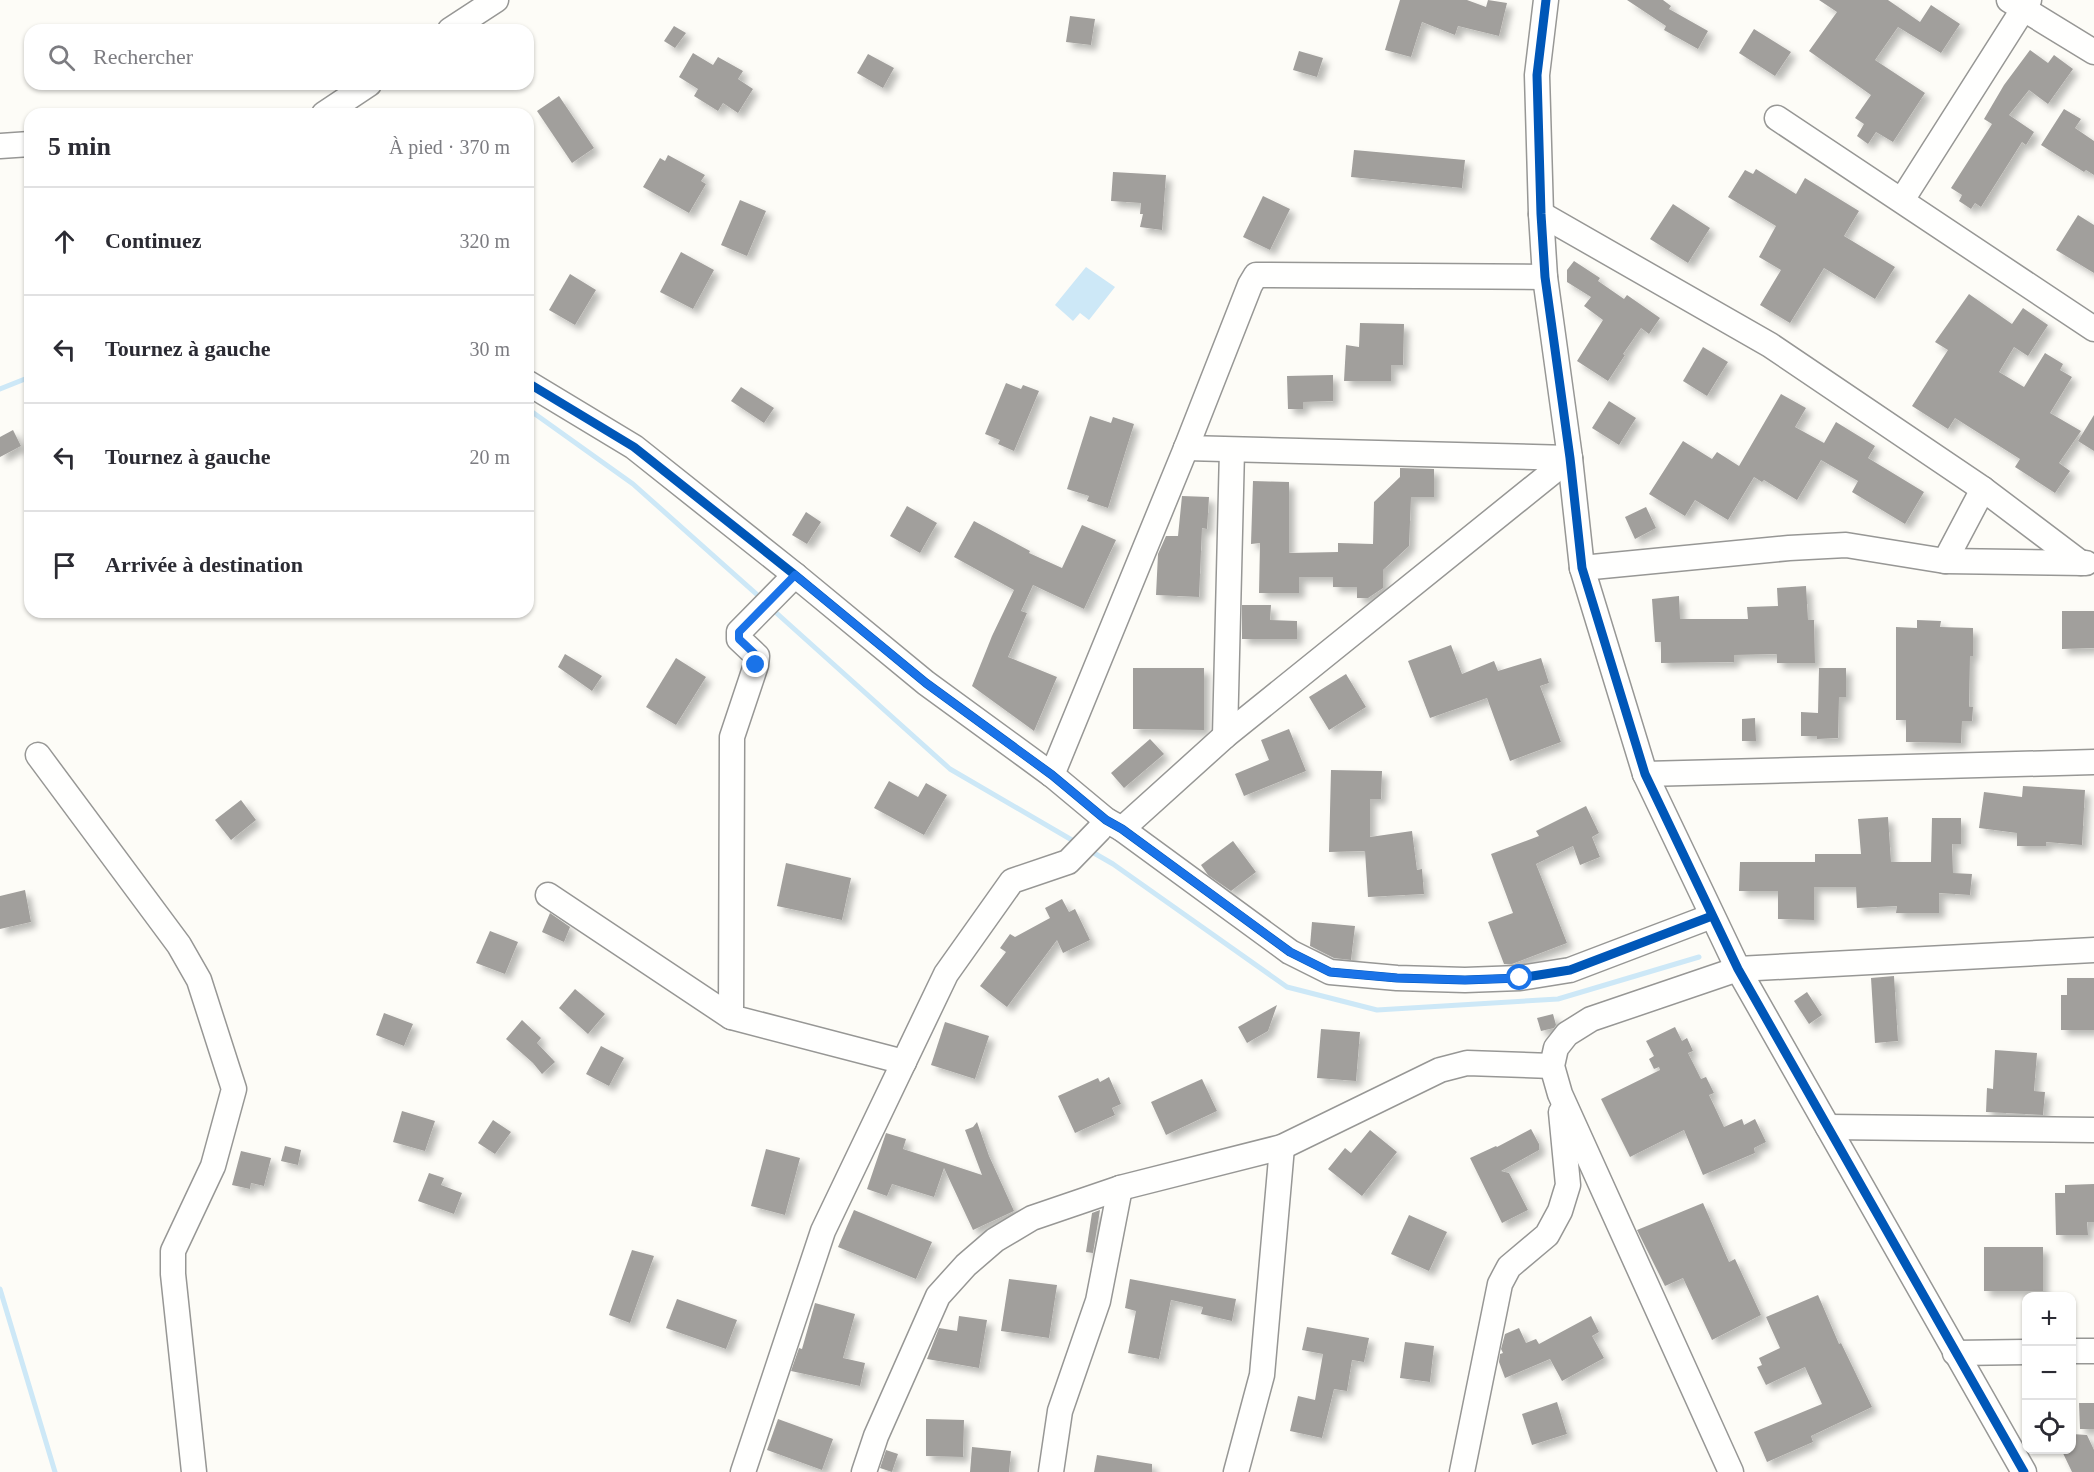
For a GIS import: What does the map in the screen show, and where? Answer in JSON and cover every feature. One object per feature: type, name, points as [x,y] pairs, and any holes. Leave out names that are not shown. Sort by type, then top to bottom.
[{"type":"street","points":[[459,24],[495,0]]},
{"type":"street","points":[[1546,0],[1537,75],[1541,214],[1545,277],[1570,458],[1582,568],[1645,774],[1738,969],[2024,1472]]},
{"type":"street","points":[[1902,200],[2021,3],[2094,52]]},
{"type":"street","points":[[333,108],[360,90]]},
{"type":"street","points":[[1777,118],[2094,329]]},
{"type":"street","points":[[0,146],[24,144]]},
{"type":"street","points":[[1541,214],[1770,345],[2088,563]]},
{"type":"street","points":[[1052,775],[1256,275],[1545,277]]},
{"type":"street","points":[[534,386],[634,447],[788,582],[1052,775],[1109,826],[1290,952],[1330,972],[1397,978],[1465,980],[1520,978],[1570,970],[1712,915]]},
{"type":"street","points":[[1186,448],[1570,458]]},
{"type":"street","points":[[1225,736],[1232,450]]},
{"type":"street","points":[[743,1472],[823,1231],[946,974],[1012,881],[1068,862],[1109,826],[1225,736],[1570,458]]},
{"type":"street","points":[[1945,561],[1983,489]]},
{"type":"street","points":[[1582,568],[1789,548],[1846,545],[1945,561],[2088,563]]},
{"type":"street","points":[[731,1017],[732,737],[757,656],[739,639],[739,632],[788,582]]},
{"type":"street","points":[[38,755],[179,945],[199,980],[234,1089],[213,1166],[173,1251],[173,1274],[194,1472]]},
{"type":"street","points":[[1645,774],[2094,762]]},
{"type":"street","points":[[548,895],[731,1017],[904,1062]]},
{"type":"street","points":[[1731,1472],[1560,1094],[1552,1066],[1556,1048],[1567,1034],[1591,1019],[1738,969],[2094,950]]},
{"type":"street","points":[[864,1472],[876,1436],[938,1296],[966,1265],[995,1240],[1032,1218],[1120,1188],[1282,1147],[1440,1070],[1467,1063],[1552,1066]]},
{"type":"street","points":[[1462,1472],[1500,1284],[1509,1267],[1546,1234],[1560,1211],[1568,1185],[1560,1094]]},
{"type":"street","points":[[1828,1127],[2094,1130]]},
{"type":"street","points":[[1236,1472],[1262,1375],[1282,1147]]},
{"type":"street","points":[[1051,1472],[1060,1411],[1098,1301],[1120,1188]]},
{"type":"street","points":[[2076,1351],[2094,1351]]},
{"type":"street","points":[[1955,1353],[2022,1352]]},
{"type":"water","points":[[1086,267],[1115,287],[1089,320],[1080,313],[1073,321],[1055,305]]},
{"type":"building","points":[[1400,0],[1467,0],[1486,7],[1488,0],[1507,3],[1499,36],[1458,26],[1455,35],[1422,22],[1411,57],[1385,50]]},
{"type":"building","points":[[1627,0],[1663,0],[1671,6],[1669,9],[1708,31],[1698,49],[1664,30],[1666,26]]},
{"type":"building","points":[[1819,0],[1888,0],[1920,22],[1931,5],[1960,24],[1941,53],[1898,27],[1875,60],[1925,93],[1893,142],[1876,132],[1868,144],[1857,136],[1864,124],[1855,118],[1871,95],[1809,51],[1837,12]]},
{"type":"building","points":[[1070,16],[1095,19],[1091,45],[1066,42]]},
{"type":"building","points":[[674,26],[686,33],[675,48],[664,41]]},
{"type":"building","points":[[1754,29],[1791,52],[1775,76],[1739,53]]},
{"type":"building","points":[[2030,50],[2048,63],[2054,55],[2073,69],[2048,104],[2029,90],[2009,115],[2034,132],[2026,145],[2022,142],[1981,207],[1975,203],[1971,209],[1959,201],[1962,195],[1951,188],[1992,124],[1984,119],[2004,85]]},
{"type":"building","points":[[1299,51],[1323,58],[1317,77],[1293,70]]},
{"type":"building","points":[[693,53],[713,65],[718,57],[743,71],[738,79],[753,89],[738,113],[723,103],[718,111],[694,96],[698,89],[679,77]]},
{"type":"building","points":[[868,54],[894,68],[883,88],[857,73]]},
{"type":"building","points":[[559,96],[594,148],[572,163],[537,111]]},
{"type":"building","points":[[2064,109],[2081,119],[2075,128],[2094,141],[2094,175],[2086,170],[2084,172],[2041,145]]},
{"type":"building","points":[[1354,150],[1465,160],[1462,188],[1351,177]]},
{"type":"building","points":[[668,155],[705,175],[701,181],[706,184],[689,213],[643,187],[660,158],[665,161]]},
{"type":"building","points":[[1756,169],[1796,194],[1805,178],[1859,211],[1844,236],[1895,267],[1875,299],[1824,268],[1790,323],[1760,305],[1781,270],[1759,257],[1776,226],[1728,197],[1745,170],[1753,174]]},
{"type":"building","points":[[1113,172],[1166,175],[1162,230],[1140,227],[1143,214],[1140,214],[1141,203],[1111,201]]},
{"type":"building","points":[[1263,196],[1290,209],[1270,250],[1243,237]]},
{"type":"building","points":[[740,200],[766,211],[747,256],[721,245]]},
{"type":"building","points":[[1673,204],[1710,228],[1688,263],[1650,239]]},
{"type":"building","points":[[2078,215],[2094,225],[2094,273],[2056,250]]},
{"type":"building","points":[[681,252],[714,270],[693,309],[660,292]]},
{"type":"building","points":[[1574,261],[1600,278],[1598,281],[1624,299],[1627,295],[1660,318],[1649,334],[1641,328],[1608,381],[1577,361],[1603,320],[1584,306],[1591,297],[1567,282],[1567,270]]},
{"type":"building","points":[[570,274],[596,290],[575,325],[549,310]]},
{"type":"building","points":[[1969,294],[2012,324],[2023,308],[2048,325],[2028,356],[2014,347],[1999,372],[2024,387],[2045,353],[2063,364],[2060,370],[2072,377],[2050,413],[2081,431],[2059,463],[2070,471],[2055,493],[2015,467],[2020,459],[1955,418],[1948,429],[1912,406],[1948,350],[1935,342]]},
{"type":"building","points":[[1360,323],[1404,324],[1403,365],[1391,365],[1391,381],[1344,381],[1346,345],[1359,347]]},
{"type":"building","points":[[1703,347],[1728,362],[1707,396],[1683,381]]},
{"type":"building","points":[[1333,375],[1333,401],[1303,402],[1303,409],[1288,409],[1287,376]]},
{"type":"building","points":[[1006,383],[1021,389],[1023,385],[1039,391],[1014,451],[998,444],[1000,440],[985,434]]},
{"type":"building","points":[[741,387],[774,408],[764,423],[731,401]]},
{"type":"building","points":[[1781,394],[1806,408],[1795,427],[1824,443],[1836,422],[1875,446],[1868,458],[1924,492],[1905,524],[1852,492],[1858,481],[1821,460],[1797,500],[1764,480],[1762,482],[1754,477],[1728,520],[1695,500],[1685,516],[1649,494],[1683,441],[1712,459],[1717,452],[1739,466]]},
{"type":"building","points":[[1609,401],[1636,418],[1619,445],[1592,428]]},
{"type":"building","points":[[2094,415],[2094,451],[2078,441]]},
{"type":"building","points":[[1090,416],[1111,423],[1113,417],[1134,424],[1108,508],[1087,501],[1089,496],[1067,489]]},
{"type":"building","points":[[13,430],[21,446],[0,457],[0,437]]},
{"type":"building","points":[[1400,468],[1434,469],[1434,497],[1411,497],[1409,546],[1383,570],[1383,588],[1368,598],[1357,598],[1357,587],[1333,587],[1333,577],[1299,577],[1299,593],[1259,593],[1260,543],[1251,544],[1253,481],[1289,482],[1289,553],[1338,552],[1338,543],[1373,544],[1374,502],[1400,477]]},
{"type":"building","points":[[1182,496],[1209,497],[1207,529],[1202,528],[1199,597],[1156,595],[1158,554],[1166,536],[1178,536]]},
{"type":"building","points":[[907,506],[937,523],[920,553],[890,536]]},
{"type":"building","points":[[1646,507],[1656,528],[1635,539],[1625,517]]},
{"type":"building","points":[[806,512],[821,522],[807,544],[792,535]]},
{"type":"building","points":[[974,521],[1030,551],[1029,553],[1062,568],[1082,525],[1116,540],[1084,609],[1033,585],[1021,611],[1027,613],[1008,657],[1057,677],[1034,731],[972,686],[1014,590],[954,557]]},
{"type":"building","points":[[1806,586],[1808,620],[1814,620],[1815,663],[1777,663],[1777,654],[1734,655],[1734,662],[1661,663],[1661,642],[1655,642],[1652,599],[1679,596],[1680,619],[1748,619],[1747,607],[1778,606],[1777,588]]},
{"type":"building","points":[[1242,605],[1271,605],[1270,620],[1297,621],[1297,639],[1242,639]]},
{"type":"building","points":[[2062,611],[2094,611],[2094,648],[2062,649]]},
{"type":"building","points":[[1917,620],[1941,621],[1940,627],[1973,628],[1969,707],[1973,707],[1972,721],[1962,721],[1961,743],[1906,742],[1906,720],[1896,720],[1896,627],[1917,628]]},
{"type":"building","points":[[1451,645],[1462,674],[1494,661],[1498,671],[1541,658],[1549,683],[1540,686],[1561,742],[1510,761],[1487,698],[1430,718],[1408,661]]},
{"type":"building","points":[[565,654],[602,676],[592,691],[558,667]]},
{"type":"building","points":[[676,658],[706,677],[676,725],[646,707]]},
{"type":"building","points":[[1133,668],[1204,668],[1204,730],[1133,729]]},
{"type":"building","points":[[1819,668],[1846,668],[1846,697],[1839,697],[1838,738],[1817,739],[1817,736],[1801,736],[1801,712],[1818,713]]},
{"type":"building","points":[[1346,674],[1366,707],[1329,730],[1309,697]]},
{"type":"building","points":[[1755,718],[1756,741],[1742,741],[1742,719]]},
{"type":"building","points":[[1289,729],[1306,771],[1244,796],[1235,774],[1269,760],[1261,740]]},
{"type":"building","points":[[1150,739],[1164,754],[1124,788],[1111,773]]},
{"type":"building","points":[[1331,770],[1382,771],[1381,799],[1370,799],[1370,837],[1412,831],[1417,870],[1422,869],[1424,894],[1368,897],[1365,851],[1329,852]]},
{"type":"building","points":[[889,781],[918,797],[926,783],[947,795],[924,835],[874,808]]},
{"type":"building","points":[[2023,786],[2085,790],[2082,845],[2046,842],[2046,846],[2017,846],[2017,833],[1979,828],[1984,792],[2022,797]]},
{"type":"building","points":[[241,800],[256,820],[231,840],[215,820]]},
{"type":"building","points":[[1586,806],[1599,833],[1592,837],[1600,857],[1580,865],[1573,846],[1536,864],[1567,943],[1512,964],[1504,964],[1488,922],[1513,913],[1491,854],[1539,836],[1536,831]]},
{"type":"building","points":[[1888,817],[1891,862],[1931,862],[1932,818],[1961,818],[1961,844],[1952,844],[1953,873],[1972,874],[1970,895],[1939,893],[1939,913],[1896,913],[1897,906],[1857,908],[1856,887],[1814,887],[1814,920],[1778,919],[1778,891],[1739,891],[1740,862],[1815,862],[1815,854],[1861,854],[1858,819]]},
{"type":"building","points":[[1233,841],[1256,872],[1231,891],[1208,875],[1201,865]]},
{"type":"building","points":[[786,863],[851,878],[842,920],[777,906]]},
{"type":"building","points":[[25,890],[31,922],[0,929],[0,896]]},
{"type":"building","points":[[1062,899],[1069,912],[1075,909],[1090,940],[1063,953],[1057,940],[1007,1007],[980,986],[1006,952],[1000,948],[1010,934],[1015,937],[1050,918],[1045,908]]},
{"type":"building","points":[[550,913],[570,927],[564,942],[542,932]]},
{"type":"building","points":[[1312,922],[1355,926],[1351,960],[1334,958],[1310,946]]},
{"type":"building","points":[[490,931],[518,942],[505,974],[476,963]]},
{"type":"building","points":[[1894,976],[1898,1041],[1875,1043],[1871,978]]},
{"type":"building","points":[[2067,978],[2094,978],[2094,1030],[2061,1030],[2061,995],[2067,995]]},
{"type":"building","points":[[575,989],[605,1014],[588,1034],[559,1008]]},
{"type":"building","points":[[1807,992],[1822,1015],[1809,1024],[1794,1001]]},
{"type":"building","points":[[1277,1005],[1268,1031],[1247,1043],[1238,1027]]},
{"type":"building","points":[[384,1013],[413,1024],[404,1046],[376,1035]]},
{"type":"building","points":[[1553,1014],[1556,1025],[1554,1028],[1541,1031],[1537,1018]]},
{"type":"building","points":[[522,1020],[541,1038],[537,1043],[555,1062],[542,1074],[506,1039]]},
{"type":"building","points":[[945,1022],[989,1036],[975,1079],[931,1065]]},
{"type":"building","points":[[1675,1027],[1682,1041],[1687,1038],[1693,1051],[1688,1053],[1701,1079],[1706,1077],[1714,1093],[1709,1095],[1724,1127],[1742,1119],[1744,1125],[1755,1119],[1766,1142],[1754,1148],[1755,1153],[1703,1175],[1684,1130],[1630,1157],[1601,1099],[1660,1070],[1659,1067],[1654,1069],[1649,1059],[1654,1056],[1646,1041]]},
{"type":"building","points":[[1321,1029],[1360,1032],[1356,1081],[1317,1078]]},
{"type":"building","points":[[601,1046],[624,1058],[609,1086],[586,1074]]},
{"type":"building","points":[[1995,1050],[2037,1053],[2034,1091],[2045,1092],[2043,1115],[1986,1112],[1987,1088],[1993,1089]]},
{"type":"building","points":[[1109,1077],[1121,1104],[1112,1108],[1115,1115],[1075,1133],[1058,1096],[1098,1078],[1100,1082]]},
{"type":"building","points":[[1202,1079],[1217,1111],[1166,1135],[1151,1102]]},
{"type":"building","points":[[402,1111],[435,1121],[425,1151],[393,1142]]},
{"type":"building","points":[[493,1120],[511,1132],[495,1154],[478,1143]]},
{"type":"building","points":[[977,1122],[989,1156],[1014,1211],[973,1230],[944,1168],[934,1197],[892,1184],[887,1196],[867,1189],[886,1133],[906,1139],[903,1149],[982,1175],[965,1130],[973,1127]]},
{"type":"building","points":[[1531,1129],[1539,1144],[1539,1150],[1501,1171],[1509,1173],[1528,1210],[1502,1223],[1470,1158]]},
{"type":"building","points":[[1370,1130],[1397,1152],[1362,1196],[1328,1169],[1345,1148],[1351,1153]]},
{"type":"building","points":[[285,1146],[301,1150],[298,1165],[281,1161]]},
{"type":"building","points":[[766,1149],[800,1158],[785,1215],[751,1206]]},
{"type":"building","points":[[241,1151],[271,1158],[264,1186],[251,1183],[250,1189],[232,1185]]},
{"type":"building","points":[[429,1173],[444,1178],[441,1185],[462,1193],[454,1214],[418,1201]]},
{"type":"building","points":[[2094,1184],[2094,1222],[2087,1222],[2088,1235],[2056,1235],[2055,1193],[2065,1193],[2065,1185]]},
{"type":"building","points":[[1703,1203],[1729,1262],[1735,1259],[1761,1315],[1712,1340],[1683,1278],[1665,1286],[1637,1230]]},
{"type":"building","points":[[854,1210],[932,1242],[916,1279],[838,1247]]},
{"type":"building","points":[[1100,1210],[1093,1253],[1086,1252],[1092,1213]]},
{"type":"building","points":[[1409,1215],[1447,1232],[1429,1271],[1391,1254]]},
{"type":"building","points":[[1984,1247],[2043,1247],[2043,1291],[1984,1291]]},
{"type":"building","points":[[632,1250],[654,1256],[630,1323],[609,1315]]},
{"type":"building","points":[[1009,1279],[1057,1285],[1049,1338],[1001,1331]]},
{"type":"building","points":[[1130,1279],[1236,1299],[1232,1321],[1201,1314],[1203,1307],[1171,1300],[1159,1359],[1128,1353],[1136,1311],[1125,1308]]},
{"type":"building","points":[[1818,1295],[1839,1344],[1841,1343],[1872,1407],[1811,1436],[1813,1442],[1767,1462],[1754,1432],[1822,1404],[1805,1367],[1766,1385],[1757,1367],[1762,1365],[1759,1358],[1780,1348],[1766,1317]]},
{"type":"building","points":[[677,1299],[737,1320],[726,1349],[666,1328]]},
{"type":"building","points":[[815,1303],[855,1314],[843,1358],[865,1363],[860,1386],[791,1371],[799,1348],[802,1349]]},
{"type":"building","points":[[959,1316],[987,1320],[979,1368],[927,1359],[939,1328],[957,1331]]},
{"type":"building","points":[[1591,1316],[1599,1332],[1592,1336],[1604,1358],[1562,1381],[1550,1359],[1505,1378],[1499,1362],[1500,1354],[1503,1353],[1501,1349],[1505,1334],[1519,1328],[1526,1343],[1536,1339],[1539,1344]]},
{"type":"building","points":[[1307,1327],[1369,1338],[1364,1362],[1352,1360],[1347,1391],[1334,1389],[1322,1438],[1290,1431],[1298,1396],[1315,1400],[1323,1354],[1302,1350]]},
{"type":"building","points":[[1405,1342],[1434,1346],[1430,1382],[1400,1378]]},
{"type":"building","points":[[1557,1402],[1567,1434],[1532,1445],[1522,1414]]},
{"type":"building","points":[[2079,1403],[2094,1403],[2094,1429],[2080,1429]]},
{"type":"building","points":[[778,1419],[833,1439],[822,1470],[767,1450]]},
{"type":"building","points":[[926,1419],[964,1420],[963,1457],[926,1456]]},
{"type":"building","points":[[2076,1434],[2087,1435],[2094,1450],[2094,1472],[2072,1472],[2063,1454],[2076,1454]]},
{"type":"building","points":[[972,1447],[1011,1451],[1009,1472],[970,1472]]},
{"type":"building","points":[[886,1450],[898,1454],[892,1472],[880,1468]]},
{"type":"building","points":[[1097,1455],[1152,1464],[1152,1472],[1094,1472]]},
{"type":"waterway","points":[[0,389],[24,379]]},
{"type":"waterway","points":[[534,413],[633,484],[763,600]]},
{"type":"waterway","points":[[772,609],[950,769],[1077,843]]},
{"type":"waterway","points":[[1087,849],[1113,864],[1287,987],[1377,1010],[1558,999],[1699,957]]},
{"type":"waterway","points":[[0,1289],[55,1472]]},
{"type":"cycle path","points":[[1546,0],[1537,75],[1541,214],[1545,277],[1570,458],[1582,568],[1645,774],[1738,969],[2024,1472]]},
{"type":"cycle path","points":[[534,387],[634,447],[926,683],[1052,775],[1106,820],[1122,829],[1290,952],[1330,972],[1397,978],[1465,980],[1520,978],[1570,970],[1712,916]]},
{"type":"route","points":[[756,665],[757,656],[739,639],[739,632],[795,575],[926,683],[1052,775],[1106,820],[1122,829],[1290,952],[1330,972],[1397,978],[1465,980],[1520,978]]}]
